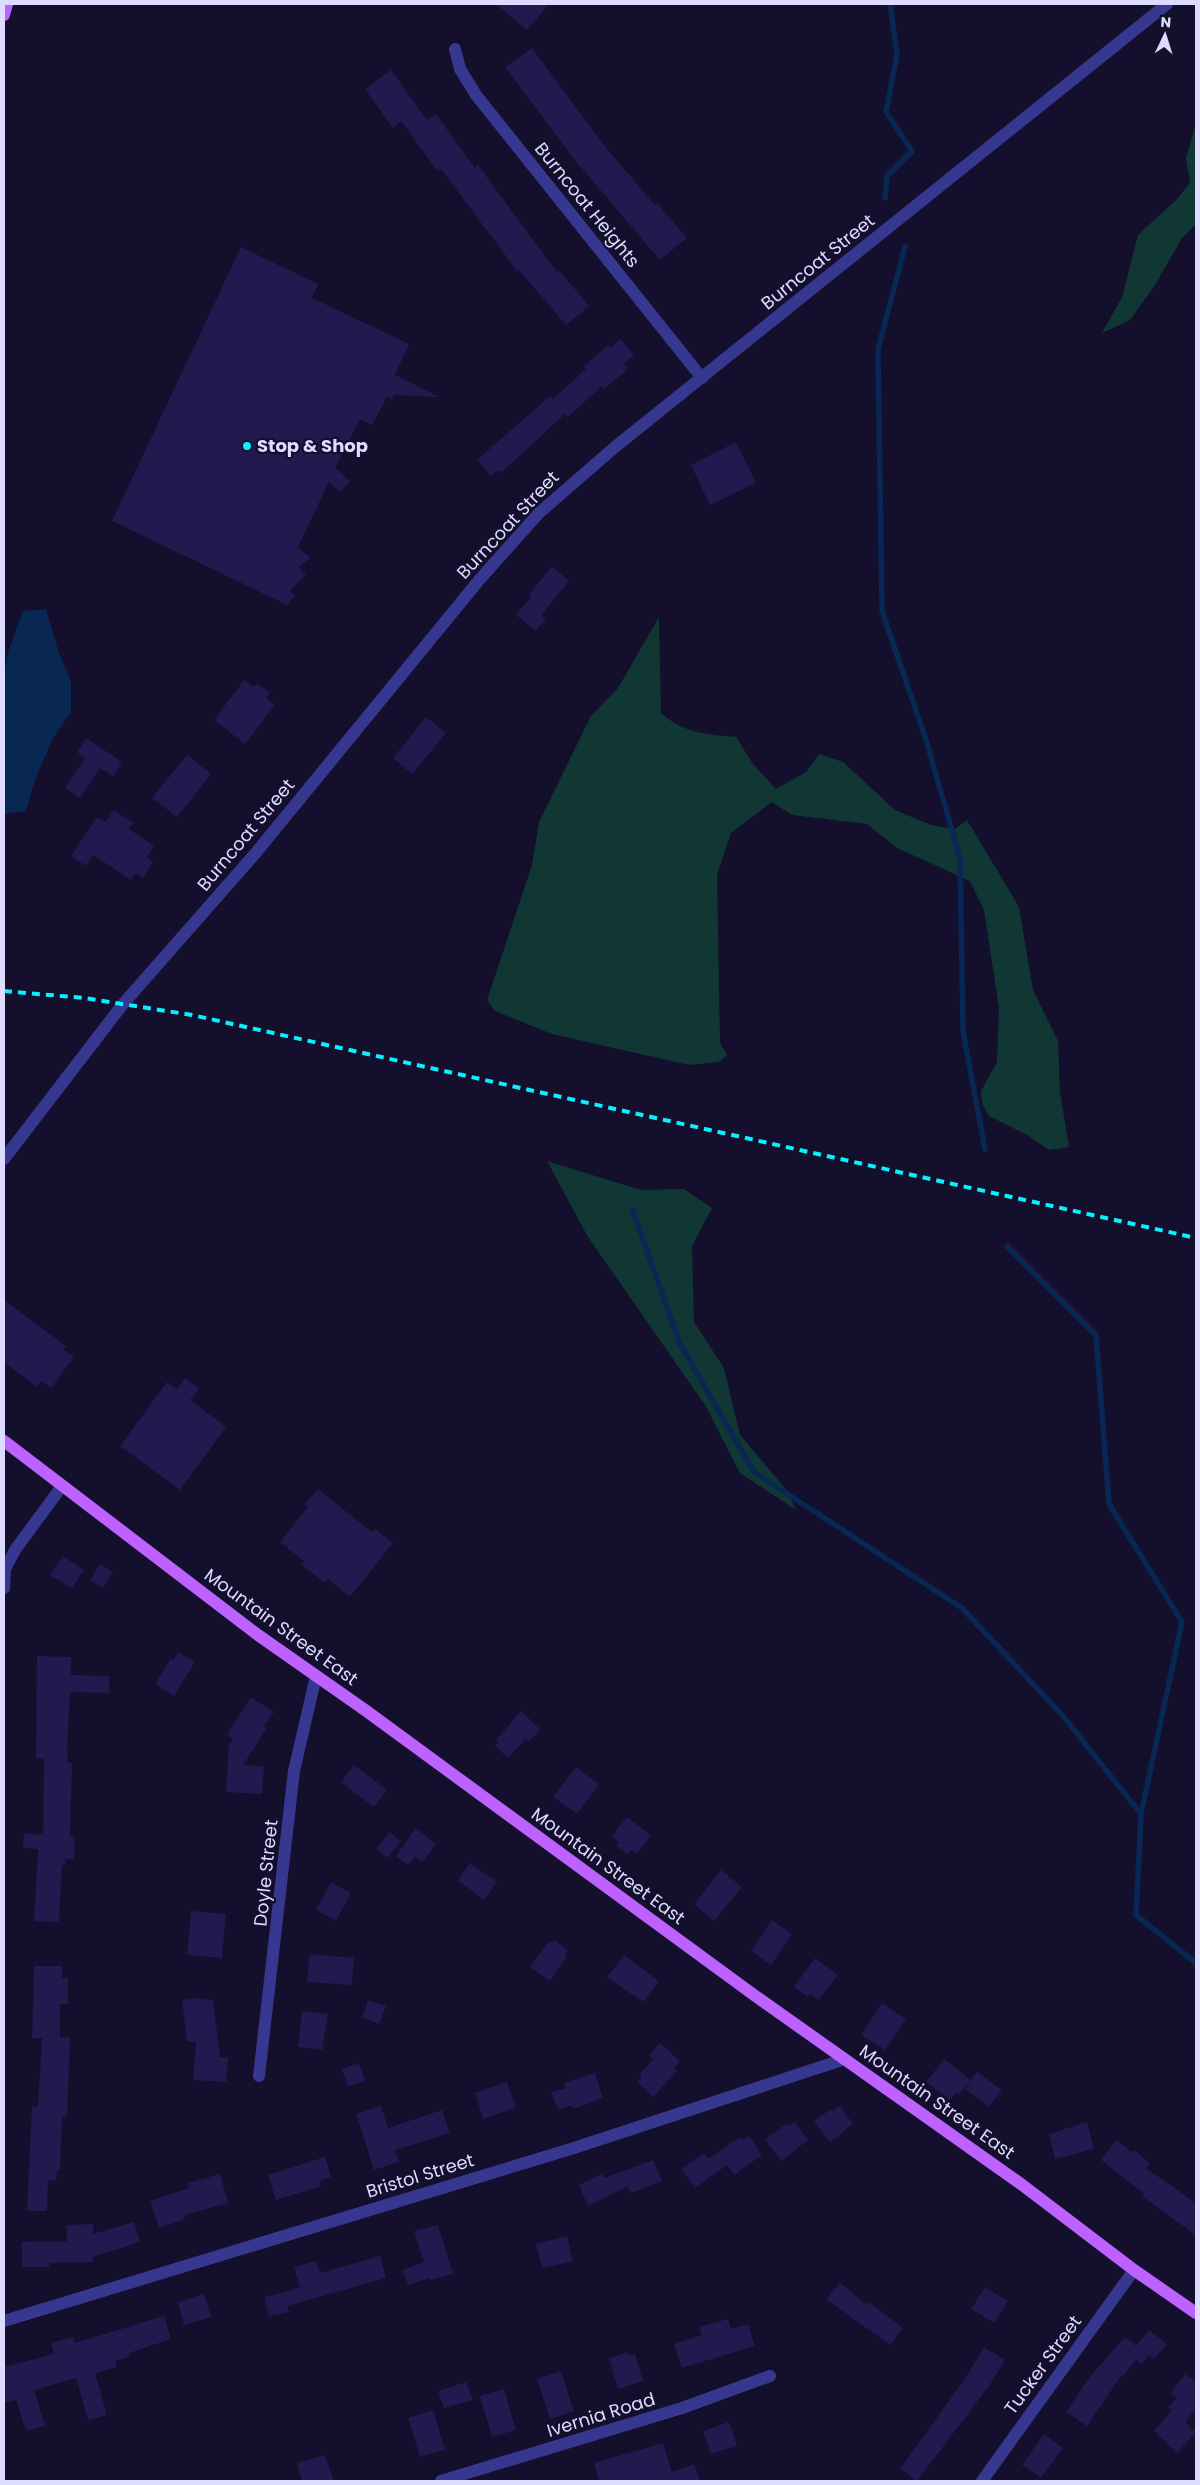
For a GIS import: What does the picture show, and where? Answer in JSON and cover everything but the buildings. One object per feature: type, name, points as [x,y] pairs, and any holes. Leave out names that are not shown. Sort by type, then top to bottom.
[{"type":"main road","points":[[4,15],[7,4]]},
{"type":"main road","name":"Mountain Street East","points":[[4,1441],[258,1635],[1021,2184],[1134,2270],[1196,2313]]},
{"type":"street","name":"Burncoat Street","points":[[4,1159],[123,1004],[254,855],[515,538],[572,483],[1167,4]]},
{"type":"street","name":"Burncoat Heights","points":[[455,49],[460,69],[476,94],[702,378]]},
{"type":"street","points":[[4,1588],[5,1568],[15,1550],[62,1486]]},
{"type":"street","name":"Doyle Street","points":[[259,2076],[294,1771],[316,1676]]},
{"type":"street","name":"Bristol Street","points":[[4,2321],[583,2145],[845,2059]]},
{"type":"street","name":"Tucker Street","points":[[982,2481],[1134,2270]]},
{"type":"street","name":"Ivernia Road","points":[[441,2481],[682,2408],[770,2376]]},
{"type":"green space","points":[[1196,124],[1196,224],[1182,238],[1155,285],[1130,320],[1102,333],[1122,297],[1138,235],[1177,199],[1190,183],[1186,158]]},
{"type":"green space","points":[[659,617],[661,713],[670,720],[696,732],[736,737],[753,764],[776,789],[806,772],[819,754],[843,762],[895,810],[931,825],[955,829],[967,820],[1019,907],[1033,990],[1058,1041],[1060,1092],[1069,1147],[1049,1150],[1027,1135],[989,1116],[982,1104],[981,1091],[997,1062],[999,1008],[984,910],[970,881],[897,848],[867,824],[792,815],[772,802],[731,833],[717,875],[720,1043],[727,1055],[719,1062],[689,1065],[552,1034],[495,1011],[487,1000],[532,865],[539,822],[591,716],[618,688]]},
{"type":"green space","points":[[547,1161],[641,1190],[684,1189],[712,1208],[692,1246],[694,1322],[724,1368],[740,1435],[789,1493],[796,1510],[740,1473],[705,1405],[588,1237]]},
{"type":"water","points":[[46,609],[59,653],[71,681],[71,712],[53,738],[35,780],[26,811],[4,814],[4,675],[8,652],[23,611]]},
{"type":"waterway","points":[[885,198],[887,176],[912,151],[886,112],[897,55],[890,4]]},
{"type":"waterway","points":[[905,247],[878,349],[882,611],[926,740],[960,858],[963,1031],[985,1149]]},
{"type":"waterway","points":[[632,1209],[680,1344],[754,1472],[962,1608],[1063,1716],[1141,1814]]},
{"type":"waterway","points":[[1007,1246],[1096,1335],[1109,1504],[1182,1622],[1141,1814],[1136,1915],[1196,1963]]},
{"type":"railway","points":[[4,991],[84,998],[192,1015],[1196,1238]]},
{"type":"place","name":"Stop & Shop","points":[[247,446]]}]
